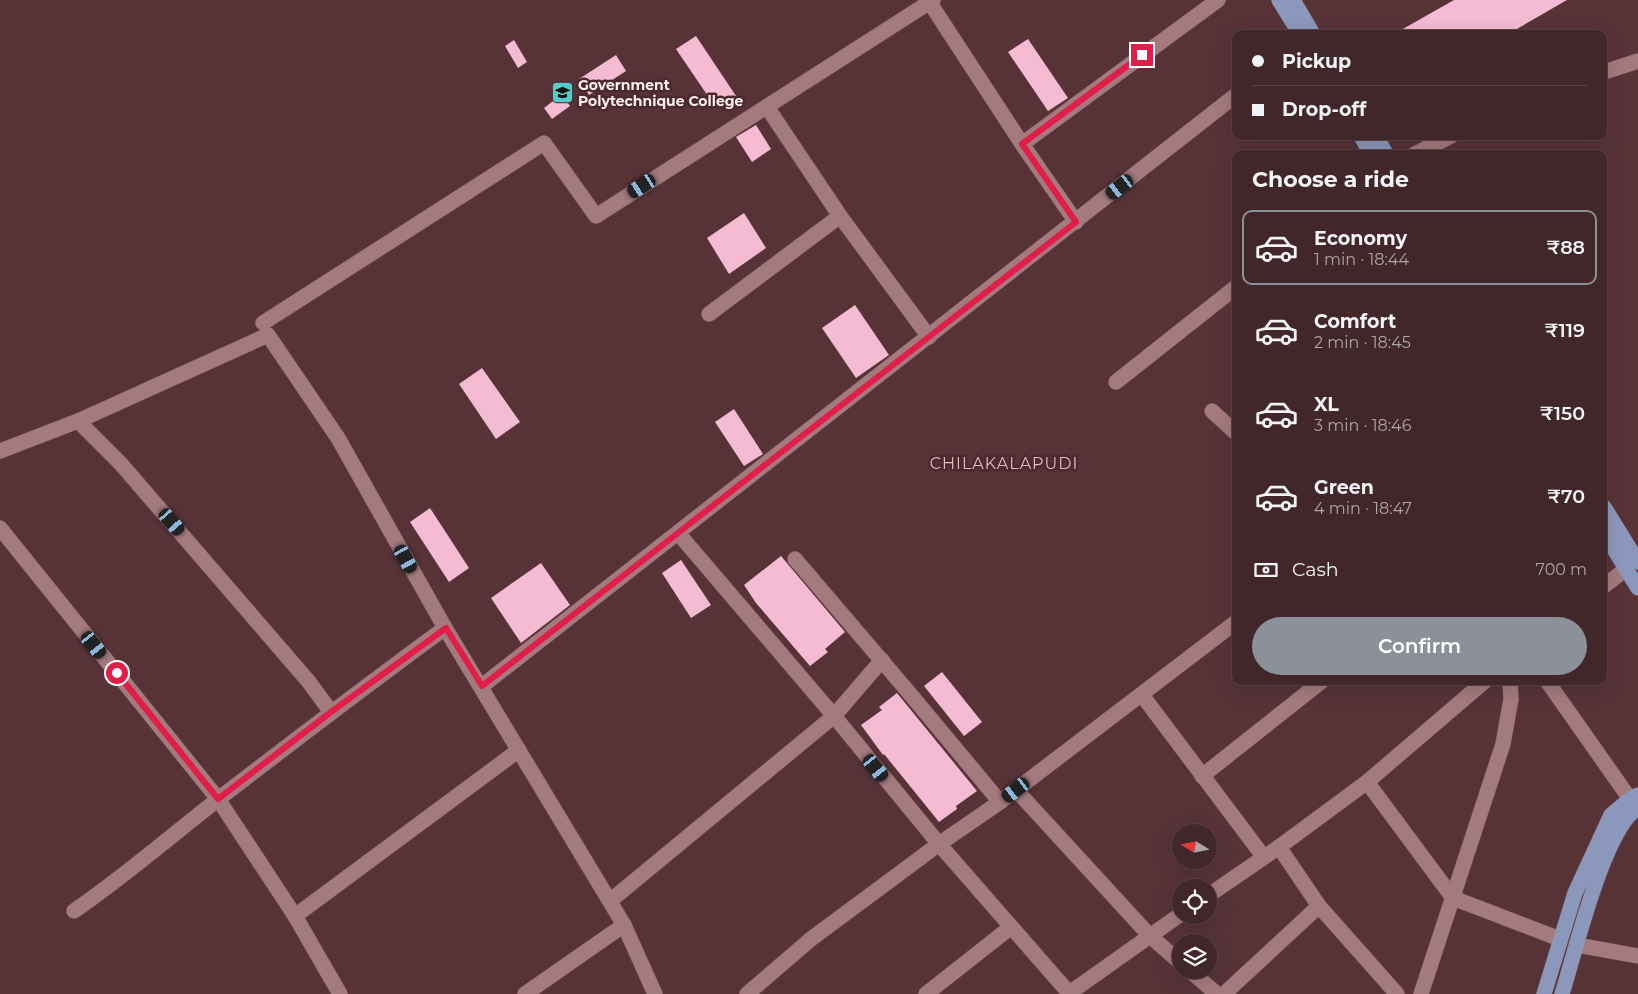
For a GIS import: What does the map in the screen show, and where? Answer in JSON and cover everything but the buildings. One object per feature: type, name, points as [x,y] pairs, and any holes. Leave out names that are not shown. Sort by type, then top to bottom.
[{"type":"main road","points":[[1279,0],[1298,30]]},
{"type":"main road","points":[[1293,0],[1311,30]]},
{"type":"main road","points":[[1607,513],[1634,560],[1638,588]]},
{"type":"main road","points":[[1607,537],[1634,560]]},
{"type":"main road","points":[[1544,994],[1574,893],[1611,815],[1635,801]]},
{"type":"main road","points":[[1562,994],[1604,858],[1619,828],[1631,812],[1635,801]]},
{"type":"street","points":[[1022,144],[1218,0]]},
{"type":"street","points":[[262,323],[544,143],[596,216],[930,1],[1022,144],[1076,222]]},
{"type":"street","points":[[1607,71],[1638,61]]},
{"type":"street","points":[[482,686],[1232,98]]},
{"type":"street","points":[[767,106],[840,216],[929,337]]},
{"type":"street","points":[[1423,150],[1443,140]]},
{"type":"street","points":[[709,314],[840,216]]},
{"type":"street","points":[[1116,382],[1232,290]]},
{"type":"street","points":[[0,451],[78,421],[268,335],[338,438],[446,628],[610,901],[624,925],[655,994]]},
{"type":"street","points":[[1212,411],[1232,429]]},
{"type":"street","points":[[78,421],[121,464],[309,682],[331,712]]},
{"type":"street","points":[[0,528],[218,799],[295,916],[340,994]]},
{"type":"street","points":[[678,533],[834,716],[939,844],[1011,927],[1073,992],[1172,920]]},
{"type":"street","points":[[795,559],[1000,802]]},
{"type":"street","points":[[1607,583],[1634,560]]},
{"type":"street","points":[[747,994],[811,939],[939,844],[1000,802],[1232,625]]},
{"type":"street","points":[[74,911],[145,859],[218,799],[331,712],[446,628]]},
{"type":"street","points":[[610,901],[834,716],[882,660]]},
{"type":"street","points":[[1202,776],[1317,685]]},
{"type":"street","points":[[1217,889],[1263,856],[1279,847],[1367,782],[1480,685]]},
{"type":"street","points":[[1421,994],[1503,744],[1511,700],[1510,685]]},
{"type":"street","points":[[1550,685],[1635,801]]},
{"type":"street","points":[[1142,695],[1263,856]]},
{"type":"street","points":[[295,916],[518,750]]},
{"type":"street","points":[[1367,782],[1453,898],[1560,940]]},
{"type":"street","points":[[1016,790],[1150,936],[1172,955]]},
{"type":"street","points":[[1279,847],[1319,906],[1397,994]]},
{"type":"street","points":[[1224,994],[1319,906]]},
{"type":"street","points":[[530,993],[624,925]]},
{"type":"street","points":[[926,994],[1011,927]]},
{"type":"street","points":[[1577,945],[1638,956]]},
{"type":"street","points":[[1200,979],[1217,994]]},
{"type":"place","name":"Government Polytechnique College","points":[[562,93]]},
{"type":"district","name":"CHILAKALAPUDI","points":[[1004,463]]},
{"type":"route","points":[[117,673],[218,799],[331,712],[446,628],[482,686],[1076,222],[1022,144],[1142,55]]}]
